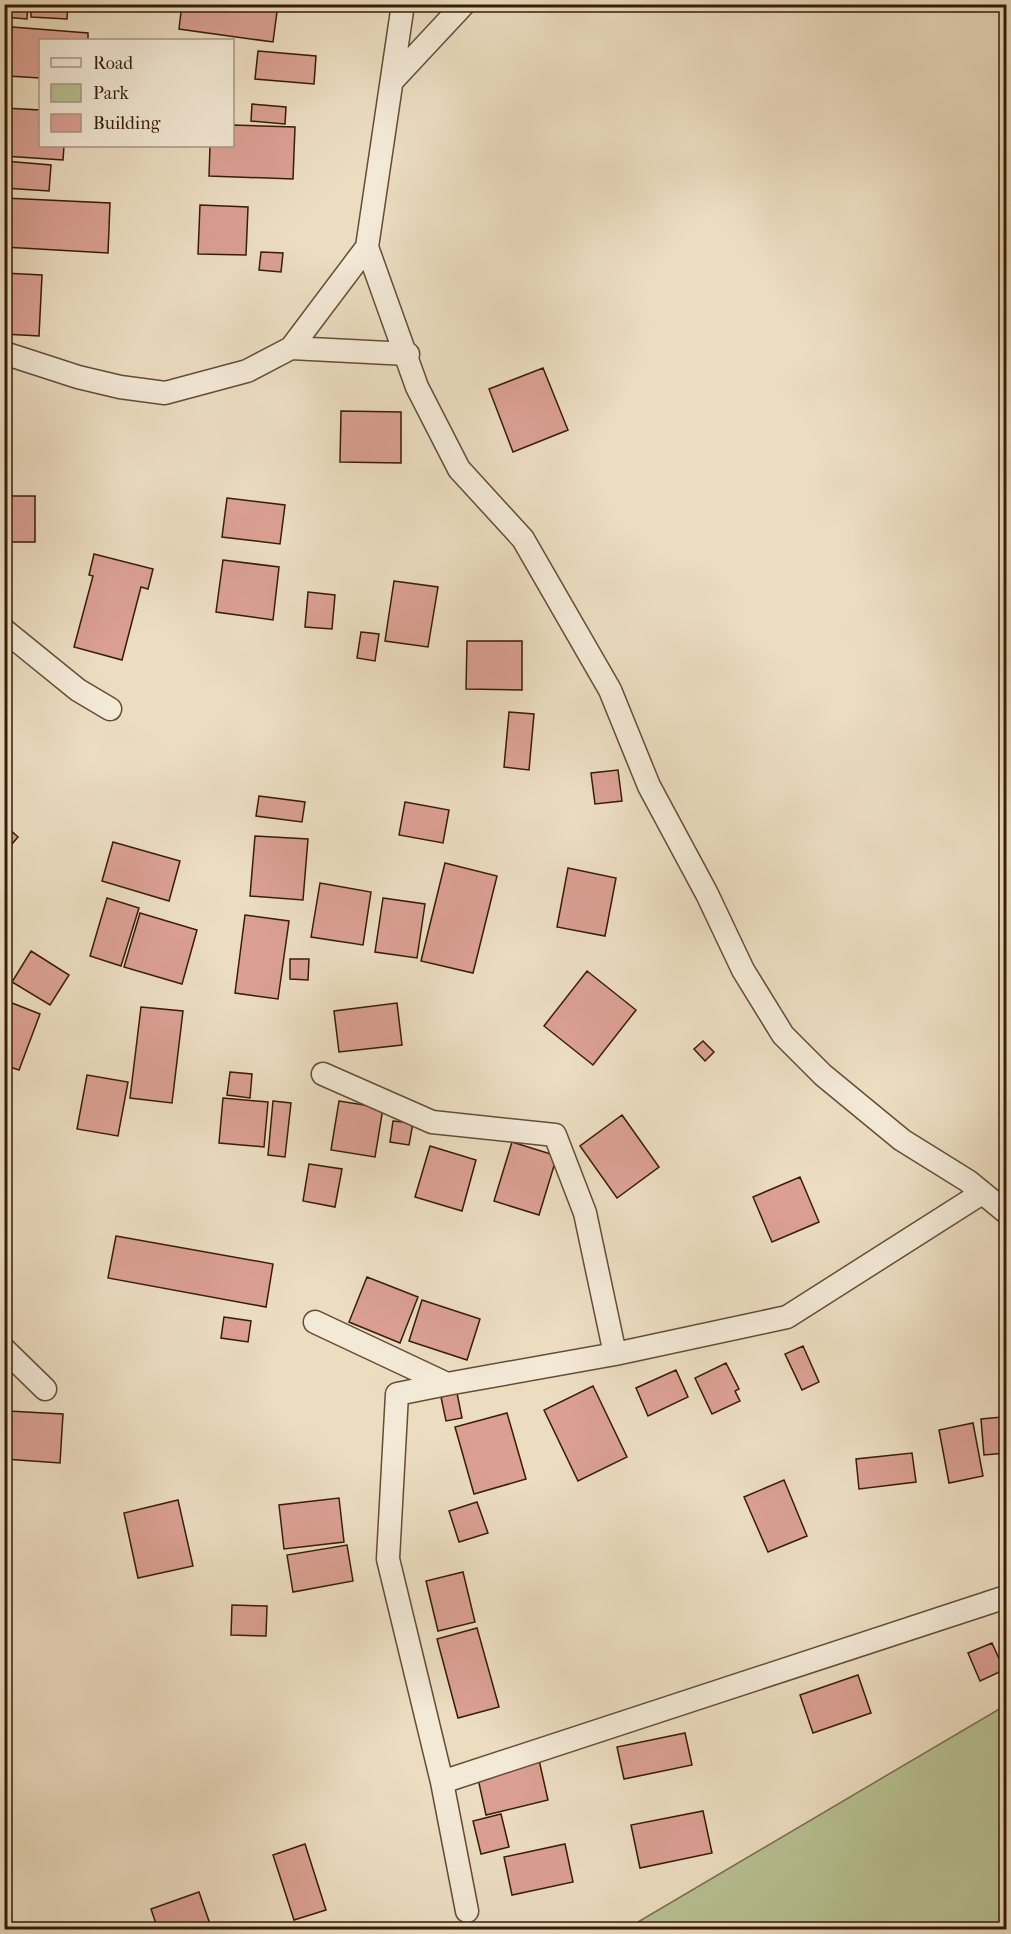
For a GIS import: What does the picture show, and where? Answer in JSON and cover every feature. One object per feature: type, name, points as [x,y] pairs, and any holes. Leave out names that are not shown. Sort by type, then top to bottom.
[{"type":"street","points":[[4,353],[78,377],[120,387],[165,393],[247,371],[291,348],[367,247],[394,79],[403,4]]},
{"type":"street","points":[[394,79],[464,4]]},
{"type":"street","points":[[367,247],[408,354],[417,387],[459,469],[523,539],[610,690],[649,786],[707,894],[743,970],[783,1035],[823,1075],[902,1140],[982,1192],[1006,1212]]},
{"type":"street","points":[[291,348],[408,354]]},
{"type":"street","points":[[4,630],[69,683],[110,709]]},
{"type":"street","points":[[323,1074],[432,1122],[555,1135],[585,1213],[615,1354]]},
{"type":"street","points":[[467,1911],[442,1782],[388,1559],[397,1394],[615,1354],[787,1317],[982,1192]]},
{"type":"street","points":[[315,1322],[447,1384]]},
{"type":"street","points":[[4,1349],[45,1389]]},
{"type":"street","points":[[442,1782],[1006,1597]]},
{"type":"green space","points":[[1006,1705],[1006,1929],[626,1929]]},
{"type":"building","points":[[4,4],[28,4],[27,19],[4,17]]},
{"type":"building","points":[[31,4],[68,4],[67,19],[31,17]]},
{"type":"building","points":[[182,4],[278,4],[273,42],[179,29]]},
{"type":"building","points":[[12,27],[88,33],[88,39],[39,39],[39,78],[8,76]]},
{"type":"building","points":[[258,51],[316,56],[314,84],[255,79]]},
{"type":"building","points":[[252,104],[286,107],[285,124],[251,121]]},
{"type":"building","points":[[4,108],[39,110],[39,147],[64,147],[63,160],[4,156]]},
{"type":"building","points":[[234,125],[295,127],[293,179],[209,176],[210,147],[234,147]]},
{"type":"building","points":[[4,161],[51,165],[49,191],[4,188]]},
{"type":"building","points":[[4,198],[110,203],[108,253],[4,247]]},
{"type":"building","points":[[200,205],[248,207],[246,255],[198,254]]},
{"type":"building","points":[[261,252],[283,253],[281,272],[259,270]]},
{"type":"building","points":[[4,273],[42,275],[39,336],[4,334]]},
{"type":"building","points":[[543,368],[568,430],[513,452],[489,389]]},
{"type":"building","points":[[341,411],[401,412],[401,463],[340,462]]},
{"type":"building","points":[[4,496],[35,496],[35,542],[4,542]]},
{"type":"building","points":[[227,498],[285,505],[280,544],[222,537]]},
{"type":"building","points":[[94,554],[153,569],[148,589],[141,587],[122,660],[74,647],[93,576],[89,575]]},
{"type":"building","points":[[223,560],[279,567],[273,620],[216,612]]},
{"type":"building","points":[[394,581],[438,587],[428,647],[385,641]]},
{"type":"building","points":[[308,592],[335,595],[332,629],[305,627]]},
{"type":"building","points":[[361,632],[379,634],[375,661],[357,658]]},
{"type":"building","points":[[467,641],[522,641],[522,690],[466,689]]},
{"type":"building","points":[[509,712],[534,714],[529,770],[504,767]]},
{"type":"building","points":[[618,770],[622,801],[595,804],[591,773]]},
{"type":"building","points":[[259,796],[305,802],[302,822],[256,816]]},
{"type":"building","points":[[405,802],[449,810],[443,843],[399,835]]},
{"type":"building","points":[[7,827],[18,837],[4,853],[4,830]]},
{"type":"building","points":[[255,836],[308,839],[303,900],[250,896]]},
{"type":"building","points":[[113,842],[180,861],[169,901],[102,881]]},
{"type":"building","points":[[445,863],[497,876],[473,973],[421,961]]},
{"type":"building","points":[[568,868],[616,878],[605,936],[557,927]]},
{"type":"building","points":[[320,883],[371,892],[363,945],[311,937]]},
{"type":"building","points":[[107,898],[139,908],[121,966],[90,956]]},
{"type":"building","points":[[383,898],[425,904],[417,958],[375,952]]},
{"type":"building","points":[[140,913],[197,930],[182,984],[124,967]]},
{"type":"building","points":[[245,915],[289,921],[278,999],[235,993]]},
{"type":"building","points":[[31,951],[69,975],[50,1005],[12,982]]},
{"type":"building","points":[[290,959],[309,959],[308,980],[290,979]]},
{"type":"building","points":[[587,971],[636,1010],[593,1065],[544,1026]]},
{"type":"building","points":[[7,1001],[40,1014],[19,1070],[4,1065],[4,1008]]},
{"type":"building","points":[[397,1003],[402,1045],[339,1052],[334,1011]]},
{"type":"building","points":[[141,1007],[183,1011],[172,1103],[130,1098]]},
{"type":"building","points":[[703,1041],[714,1052],[705,1061],[694,1049]]},
{"type":"building","points":[[230,1072],[252,1074],[250,1098],[227,1095]]},
{"type":"building","points":[[87,1075],[128,1082],[118,1136],[77,1129]]},
{"type":"building","points":[[223,1098],[268,1102],[264,1147],[219,1143]]},
{"type":"building","points":[[273,1101],[291,1103],[285,1157],[268,1155]]},
{"type":"building","points":[[339,1101],[383,1108],[375,1157],[331,1150]]},
{"type":"building","points":[[622,1115],[659,1167],[617,1198],[580,1146]]},
{"type":"building","points":[[393,1121],[413,1123],[409,1145],[390,1142]]},
{"type":"building","points":[[512,1142],[557,1156],[539,1215],[494,1201]]},
{"type":"building","points":[[430,1146],[476,1160],[462,1211],[415,1197]]},
{"type":"building","points":[[309,1164],[342,1169],[335,1207],[303,1201]]},
{"type":"building","points":[[800,1177],[819,1222],[772,1242],[753,1197]]},
{"type":"building","points":[[116,1236],[273,1264],[266,1307],[108,1278]]},
{"type":"building","points":[[367,1277],[418,1297],[400,1343],[349,1322]]},
{"type":"building","points":[[422,1300],[480,1319],[467,1360],[409,1341]]},
{"type":"building","points":[[224,1317],[251,1321],[248,1342],[221,1338]]},
{"type":"building","points":[[803,1346],[819,1382],[802,1390],[785,1354]]},
{"type":"building","points":[[726,1363],[739,1389],[735,1391],[740,1401],[712,1414],[695,1378]]},
{"type":"building","points":[[676,1370],[688,1397],[648,1416],[636,1388]]},
{"type":"building","points":[[593,1386],[627,1457],[578,1481],[544,1410]]},
{"type":"building","points":[[457,1393],[462,1418],[446,1421],[441,1397]]},
{"type":"building","points":[[8,1411],[63,1414],[60,1463],[5,1459]]},
{"type":"building","points":[[507,1413],[526,1479],[474,1494],[455,1427]]},
{"type":"building","points":[[1002,1417],[1006,1453],[984,1455],[981,1419]]},
{"type":"building","points":[[973,1423],[983,1476],[949,1483],[939,1430]]},
{"type":"building","points":[[912,1453],[916,1482],[859,1489],[856,1459]]},
{"type":"building","points":[[784,1480],[807,1536],[768,1552],[744,1497]]},
{"type":"building","points":[[339,1498],[344,1542],[284,1549],[279,1505]]},
{"type":"building","points":[[178,1500],[193,1566],[138,1578],[124,1513]]},
{"type":"building","points":[[477,1502],[488,1533],[459,1542],[449,1511]]},
{"type":"building","points":[[347,1545],[353,1581],[293,1592],[287,1555]]},
{"type":"building","points":[[463,1572],[475,1622],[438,1631],[426,1581]]},
{"type":"building","points":[[232,1605],[267,1606],[266,1636],[231,1635]]},
{"type":"building","points":[[477,1628],[499,1707],[458,1718],[437,1639]]},
{"type":"building","points":[[992,1643],[1004,1670],[980,1681],[968,1653]]},
{"type":"building","points":[[858,1675],[871,1713],[813,1733],[800,1695]]},
{"type":"building","points":[[685,1733],[692,1765],[624,1779],[617,1747]]},
{"type":"building","points":[[539,1760],[548,1800],[486,1815],[477,1774]]},
{"type":"building","points":[[703,1811],[712,1853],[640,1868],[631,1825]]},
{"type":"building","points":[[501,1814],[509,1847],[481,1854],[473,1821]]},
{"type":"building","points":[[305,1844],[326,1910],[294,1920],[273,1855]]},
{"type":"building","points":[[565,1844],[573,1882],[512,1895],[504,1857]]},
{"type":"building","points":[[199,1892],[212,1930],[158,1930],[151,1909]]}]
